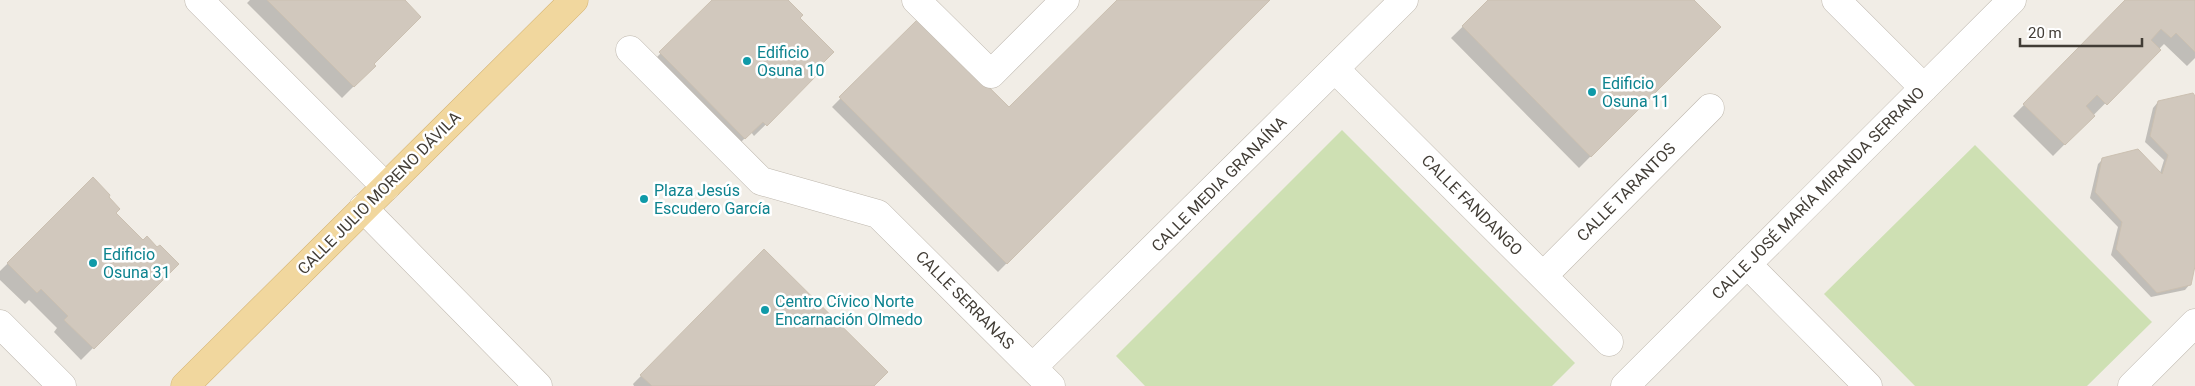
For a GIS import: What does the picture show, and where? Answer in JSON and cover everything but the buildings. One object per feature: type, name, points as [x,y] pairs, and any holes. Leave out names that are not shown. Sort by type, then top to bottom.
[{"type":"main road","name":"CALLE JULIO MORENO DÁVILA","points":[[184,386],[574,0]]},
{"type":"street","points":[[199,0],[386,187]]},
{"type":"street","points":[[916,0],[991,74],[1065,0]]},
{"type":"street","name":"CALLE MEDIA GRANAÍNA","points":[[1042,377],[1335,69],[1404,0]]},
{"type":"street","points":[[1836,0],[1924,88]]},
{"type":"street","name":"CALLE JOSÉ MARÍA MIRANDA SERRANO","points":[[1625,386],[2012,0]]},
{"type":"street","name":"CALLE SERRANAS","points":[[630,50],[761,181],[878,214],[1042,377]]},
{"type":"street","name":"CALLE FANDANGO","points":[[1335,69],[1609,342]]},
{"type":"street","name":"CALLE TARANTOS","points":[[1542,276],[1710,108]]},
{"type":"street","points":[[363,208],[538,386]]},
{"type":"street","points":[[1747,264],[1868,386]]},
{"type":"street","points":[[2132,386],[2195,323]]},
{"type":"street","points":[[0,324],[62,386]]},
{"type":"green space","points":[[1342,130],[1575,363],[1552,386],[1145,386],[1116,356]]},
{"type":"green space","points":[[1975,145],[2152,322],[2087,386],[1915,386],[1824,294]]},
{"type":"place","name":"Edificio Osuna 10","points":[[747,61]]},
{"type":"place","name":"Edificio Osuna 11","points":[[1592,92]]},
{"type":"place","name":"Plaza Jesús Escudero García","points":[[644,199]]},
{"type":"place","name":"Edificio Osuna 31","points":[[93,263]]},
{"type":"place","name":"Centro Cívico Norte Encarnación Olmedo","points":[[765,310]]}]
